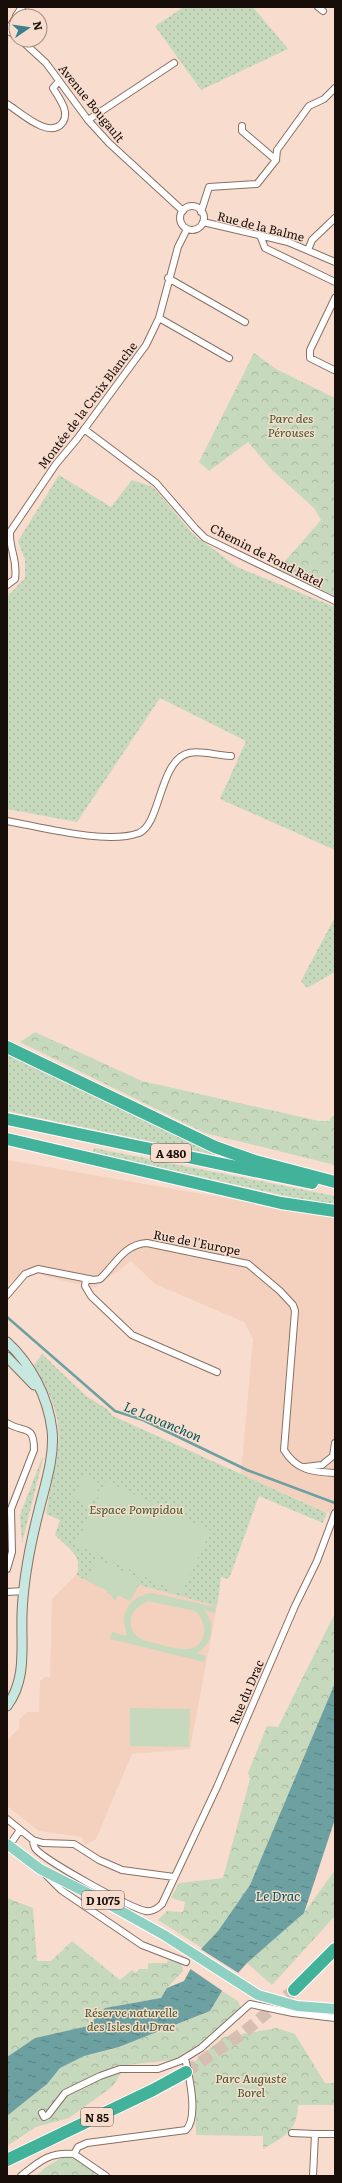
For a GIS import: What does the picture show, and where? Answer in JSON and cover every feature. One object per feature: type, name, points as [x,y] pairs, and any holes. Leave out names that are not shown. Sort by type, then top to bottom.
[{"type":"highway","points":[[7,1047],[215,1146],[250,1159],[335,1182]]},
{"type":"highway","name":"A 480","points":[[7,1119],[335,1188]]},
{"type":"highway","name":"A 480","points":[[7,1139],[281,1203],[335,1211]]},
{"type":"highway","points":[[7,1143],[127,1168]]},
{"type":"highway","points":[[294,1990],[335,1949]]},
{"type":"highway","name":"N 85","points":[[7,2160],[153,2090],[186,2072]]},
{"type":"main road","points":[[7,1342],[26,1364],[41,1393],[52,1430],[51,1451],[29,1555],[24,1591],[22,1673],[15,1694],[7,1706]]},
{"type":"main road","points":[[7,1357],[41,1393]]},
{"type":"main road","name":"D 1075","points":[[8,1845],[40,1869],[103,1900],[190,1951],[247,1988],[270,2000],[297,2006],[335,2009]]},
{"type":"street","name":"Avenue Bougault","points":[[31,48],[59,81],[88,120],[124,159],[183,212]]},
{"type":"street","points":[[88,120],[174,63]]},
{"type":"street","points":[[7,104],[41,126],[54,128],[59,126],[65,118],[64,106],[53,88],[59,81]]},
{"type":"street","points":[[202,212],[192,206],[183,212],[180,220],[187,229],[196,229],[203,222],[202,212],[209,187],[257,184],[276,160],[277,150],[309,106],[324,99],[335,88]]},
{"type":"street","points":[[242,126],[242,131],[276,160]]},
{"type":"street","points":[[308,250],[312,240],[335,218]]},
{"type":"street","name":"Rue de la Balme","points":[[203,222],[260,235],[308,250],[335,262]]},
{"type":"street","name":"Montée de la Croix Blanche","points":[[7,585],[15,578],[17,566],[10,542],[10,532],[56,464],[84,429],[146,344],[159,318],[168,278],[178,247],[187,229]]},
{"type":"street","points":[[260,235],[265,248],[335,282]]},
{"type":"street","points":[[168,278],[245,322]]},
{"type":"street","points":[[334,370],[310,358],[310,350],[335,298]]},
{"type":"street","points":[[159,318],[229,358]]},
{"type":"street","name":"Chemin de Fond Ratel","points":[[84,429],[156,483],[194,528],[205,538],[335,601]]},
{"type":"street","points":[[7,821],[84,835],[112,836],[140,832],[148,824],[167,778],[180,757],[195,752],[231,756]]},
{"type":"street","name":"Rue de l'Europe","points":[[7,1295],[25,1274],[38,1269],[86,1279],[100,1279],[126,1249],[134,1245],[147,1243],[245,1263],[280,1291],[293,1305],[295,1311],[284,1450],[292,1462],[303,1467],[318,1472],[335,1473]]},
{"type":"street","points":[[86,1279],[85,1286],[92,1296],[132,1335],[217,1372]]},
{"type":"street","points":[[7,1424],[29,1430],[32,1433],[34,1450],[11,1509],[12,1552],[7,1569]]},
{"type":"street","points":[[303,1467],[322,1465],[333,1456],[335,1443]]},
{"type":"street","name":"Rue du Drac","points":[[33,1840],[35,1849],[45,1858],[87,1883],[142,1910],[149,1911],[160,1907],[217,1787],[295,1606],[317,1561],[334,1515]]},
{"type":"street","points":[[7,1592],[24,1591]]},
{"type":"street","name":"Rue du Drac","points":[[7,1819],[33,1840],[74,1844],[99,1860],[122,1870],[174,1877]]},
{"type":"street","points":[[8,1845],[20,1830]]},
{"type":"street","points":[[40,1869],[48,1879],[61,1890],[142,1945],[186,1962]]},
{"type":"street","points":[[42,2113],[44,2117],[48,2115],[65,2093],[100,2076],[120,2069],[158,2069],[180,2061],[201,2048],[250,2004],[293,2013],[335,2018]]},
{"type":"street","points":[[74,2154],[78,2147],[87,2143],[186,2130],[191,2122],[192,2108],[191,2079],[185,2058]]},
{"type":"street","points":[[292,2133],[335,2134]]},
{"type":"street","points":[[313,2176],[315,2134]]},
{"type":"street","points":[[21,2176],[40,2160],[51,2155],[61,2153],[74,2154],[106,2176]]},
{"type":"shaded area","points":[[7,1160],[335,1217],[335,1516],[241,1474],[253,1339],[244,1322],[155,1284],[131,1261],[95,1288],[47,1277],[28,1269],[7,1285]]},
{"type":"shaded area","points":[[76,1575],[118,1595],[139,1585],[217,1606],[190,1749],[132,1754],[96,1839],[85,1845],[82,1837],[39,1831],[7,1806],[7,1741],[19,1728],[19,1720],[27,1712],[39,1712],[40,1681],[45,1677],[50,1677],[52,1599]]},
{"type":"green space","points":[[184,7],[253,7],[288,49],[201,90],[155,26]]},
{"type":"green space","name":"Parc des Pérouses","points":[[254,353],[276,369],[335,398],[335,597],[278,569],[321,520],[314,508],[272,470],[248,442],[209,471],[199,462]]},
{"type":"green space","points":[[59,475],[111,507],[132,480],[153,487],[193,534],[237,567],[335,607],[335,850],[220,799],[246,741],[160,698],[77,822],[7,809],[7,597],[25,578],[25,560],[18,541]]},
{"type":"green space","points":[[335,917],[335,972],[307,988],[301,981]]},
{"type":"green space","points":[[35,1032],[142,1081],[319,1121],[329,1121],[332,1116],[335,1116],[335,1165],[205,1133],[20,1042]]},
{"type":"green space","points":[[7,1052],[216,1151],[215,1155],[7,1111]]},
{"type":"green space","points":[[94,1148],[335,1196],[335,1206],[93,1152]]},
{"type":"green space","name":"Espace Pompidou","points":[[42,1354],[86,1396],[107,1409],[113,1416],[327,1513],[323,1523],[259,1496],[230,1576],[228,1579],[221,1577],[217,1606],[139,1585],[130,1601],[118,1595],[115,1600],[112,1598],[113,1596],[107,1593],[108,1591],[76,1575],[78,1563],[76,1558],[69,1548],[55,1535],[60,1520],[46,1514],[59,1438],[58,1423],[54,1406],[34,1365]]},
{"type":"green space","points":[[42,1458],[43,1459],[22,1543],[20,1515]]},
{"type":"green space","points":[[84,1476],[101,1484],[90,1507],[73,1498]]},
{"type":"green space","points":[[106,1481],[211,1531],[181,1594],[76,1544]]},
{"type":"green space","points":[[97,1559],[141,1579],[130,1601],[118,1595],[115,1600],[112,1598],[113,1596],[107,1593],[108,1591],[87,1581]]},
{"type":"green space","points":[[152,1593],[216,1607],[215,1613],[204,1610],[210,1621],[211,1633],[207,1644],[197,1653],[206,1656],[204,1662],[110,1639],[112,1632],[126,1636],[124,1617],[128,1607],[136,1599]],"holes":[[[148,1601],[195,1611],[202,1620],[204,1633],[202,1641],[192,1648],[179,1649],[145,1640],[138,1637],[131,1626],[134,1611]]]},
{"type":"green space","points":[[335,1613],[335,1683],[250,1885],[218,1931],[202,1948],[158,1920],[167,1911],[183,1912],[185,1902],[171,1898],[179,1883],[223,1878],[250,1779],[248,1773],[267,1726],[278,1727]]},
{"type":"green space","points":[[130,1708],[190,1709],[189,1747],[130,1746]]},
{"type":"green space","points":[[335,1870],[335,1916],[272,1985],[247,1963],[304,1913]]},
{"type":"green space","points":[[7,1898],[33,1908],[37,1961],[51,1961],[72,1941],[120,1980],[132,1970],[136,1973],[139,1969],[148,1969],[148,1963],[167,1963],[168,1960],[181,1963],[183,1971],[167,1988],[161,1998],[105,2008],[88,2026],[35,2038],[7,2057]]},
{"type":"green space","points":[[222,1991],[238,2001],[241,2008],[216,2033],[174,2060],[126,2065],[113,2086],[69,2118],[36,2127],[7,2146],[7,2116],[47,2084],[59,2068],[84,2056],[120,2047],[210,2011]]},
{"type":"green space","name":"Parc Auguste Borel","points":[[277,2028],[295,2034],[325,2083],[335,2083],[335,2105],[298,2105],[297,2114],[292,2127],[277,2141],[263,2149],[263,2136],[196,2135],[195,2089],[190,2065],[224,2037]]},
{"type":"green space","points":[[63,2157],[78,2158],[101,2176],[36,2176],[46,2167]]},
{"type":"water","name":"Le Drac","points":[[335,1683],[335,1819],[304,1913],[247,1963],[222,1991],[210,2011],[119,2047],[84,2056],[60,2068],[47,2084],[7,2116],[7,2057],[35,2038],[88,2026],[105,2008],[161,1998],[167,1988],[184,1981],[202,1948],[218,1931],[250,1885]]},
{"type":"pier","points":[[199,1948],[240,1974],[224,1992],[189,1968]]},
{"type":"waterway","name":"Le Lavanchon","points":[[7,1317],[115,1411],[143,1420],[247,1470],[335,1503]]},
{"type":"tunnel","points":[[186,2072],[243,2033],[294,1990]]},
{"type":"park label","name":"Réserve naturelle des Isles du Drac","points":[[131,2019]]}]
